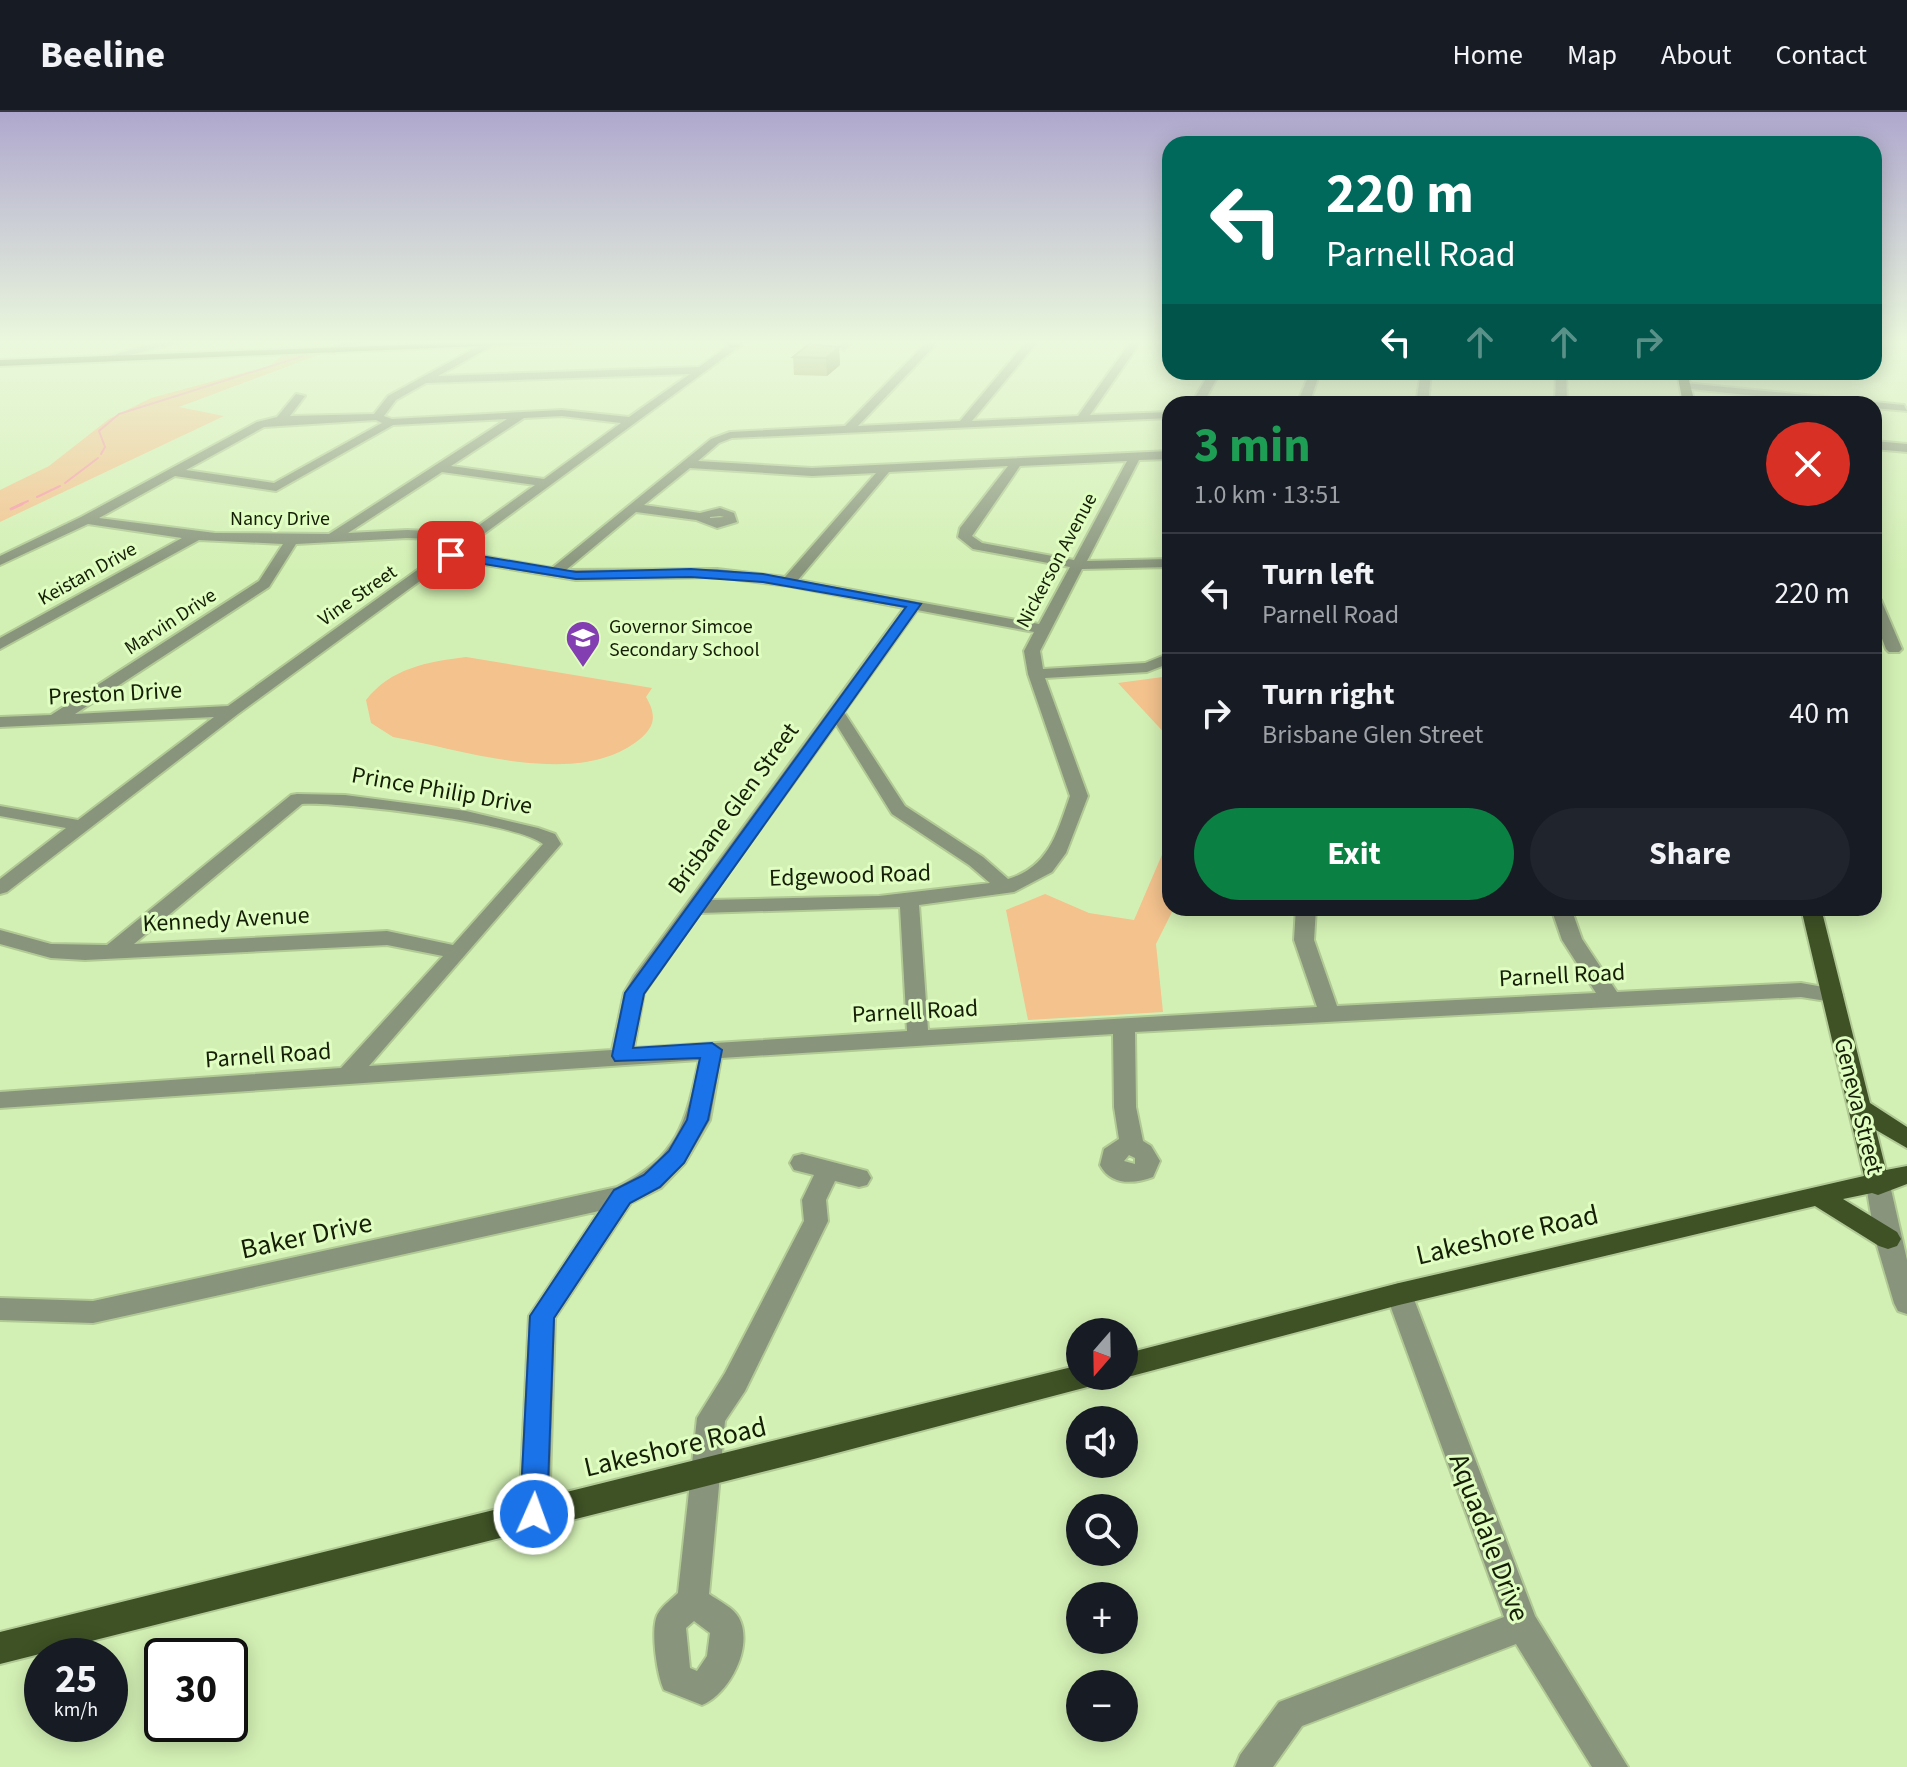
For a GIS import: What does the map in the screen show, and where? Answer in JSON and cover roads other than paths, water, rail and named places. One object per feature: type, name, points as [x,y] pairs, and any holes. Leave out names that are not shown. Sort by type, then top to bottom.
[{"type":"main road","name":"Geneva Street","points":[[1813,916],[1878,1185]]},
{"type":"main road","points":[[1860,1108],[1907,1139]]},
{"type":"main road","name":"Lakeshore Road","points":[[1138,1362],[1399,1294],[1878,1185],[1907,1175]]},
{"type":"main road","points":[[1821,1198],[1888,1239]]},
{"type":"main road","name":"Lakeshore Road","points":[[0,1648],[534,1514],[708,1475],[1066,1381]]},
{"type":"street","points":[[0,561],[86,520],[261,424],[281,420],[370,417]]},
{"type":"street","points":[[378,417],[391,422],[470,417]]},
{"type":"street","points":[[332,539],[518,417]]},
{"type":"street","points":[[599,417],[631,421]]},
{"type":"street","name":"Vine Street","points":[[0,888],[232,711],[476,538],[636,417]]},
{"type":"street","points":[[850,427],[860,417]]},
{"type":"street","points":[[964,423],[969,417]]},
{"type":"street","points":[[554,573],[715,441],[740,432],[1104,417]]},
{"type":"street","points":[[174,472],[276,487],[391,422]]},
{"type":"street","points":[[1882,446],[1907,448]]},
{"type":"street","points":[[688,464],[790,472],[1162,455]]},
{"type":"street","name":"Nickerson Avenue","points":[[1007,888],[1030,880],[1048,866],[1079,796],[1036,674],[1032,651],[1135,457]]},
{"type":"street","points":[[1017,462],[965,531],[965,537],[990,550],[1080,565],[1162,563]]},
{"type":"street","points":[[441,468],[546,483]]},
{"type":"street","points":[[789,582],[886,468]]},
{"type":"street","points":[[635,508],[702,517]]},
{"type":"street","name":"Nancy Drive","points":[[86,520],[194,537],[292,540],[430,533],[476,538]]},
{"type":"street","name":"Keistan Drive","points":[[0,644],[194,537]]},
{"type":"street","name":"Marvin Drive","points":[[54,720],[264,584],[292,540]]},
{"type":"street","points":[[451,555],[554,573],[602,577],[717,573],[789,582],[1045,630]]},
{"type":"street","name":"Brisbane Glen Street","points":[[622,1056],[634,993],[914,604]]},
{"type":"street","points":[[1882,615],[1901,650]]},
{"type":"street","points":[[1036,674],[1147,667],[1162,661]]},
{"type":"street","name":"Preston Drive","points":[[0,722],[232,711]]},
{"type":"street","points":[[836,711],[898,810],[976,861],[1007,888]]},
{"type":"street","name":"Prince Philip Drive","points":[[114,950],[297,799],[313,795],[448,815],[549,838],[552,844],[548,851],[348,1075]]},
{"type":"street","points":[[0,811],[83,826]]},
{"type":"street","name":"Edgewood Road","points":[[695,907],[970,895],[1007,888]]},
{"type":"street","points":[[909,898],[918,1036]]},
{"type":"street","points":[[1306,916],[1304,940],[1329,1012]]},
{"type":"street","points":[[1564,916],[1572,940],[1610,998]]},
{"type":"street","name":"Kennedy Avenue","points":[[0,937],[51,951],[387,938],[455,952]]},
{"type":"street","name":"Parnell Road","points":[[0,1100],[918,1036],[1329,1012],[1801,990],[1833,995]]},
{"type":"street","points":[[1124,1025],[1125,1107],[1132,1146]]},
{"type":"street","points":[[534,1514],[542,1316],[622,1196],[652,1181],[677,1157],[698,1120],[712,1050]]},
{"type":"street","points":[[802,1163],[859,1178]]},
{"type":"street","points":[[693,1601],[708,1475],[711,1418],[735,1382],[816,1221],[814,1200],[829,1170]]},
{"type":"street","name":"Geneva Street","points":[[1878,1185],[1888,1239],[1907,1303]]},
{"type":"street","name":"Baker Drive","points":[[0,1309],[93,1312],[622,1196]]},
{"type":"street","name":"Aquadale Drive","points":[[1399,1294],[1523,1626],[1611,1767]]},
{"type":"street","points":[[1252,1767],[1291,1714],[1523,1626]]},
{"type":"waterway","points":[[101,454],[105,447],[99,431],[115,417]]},
{"type":"waterway","points":[[65,483],[98,458]]},
{"type":"waterway","points":[[37,497],[60,486]]},
{"type":"waterway","points":[[17,506],[28,501]]},
{"type":"waterway","points":[[11,509],[22,504]]},
{"type":"place","name":"Governor Simcoe Secondary School","points":[[583,669]]}]
